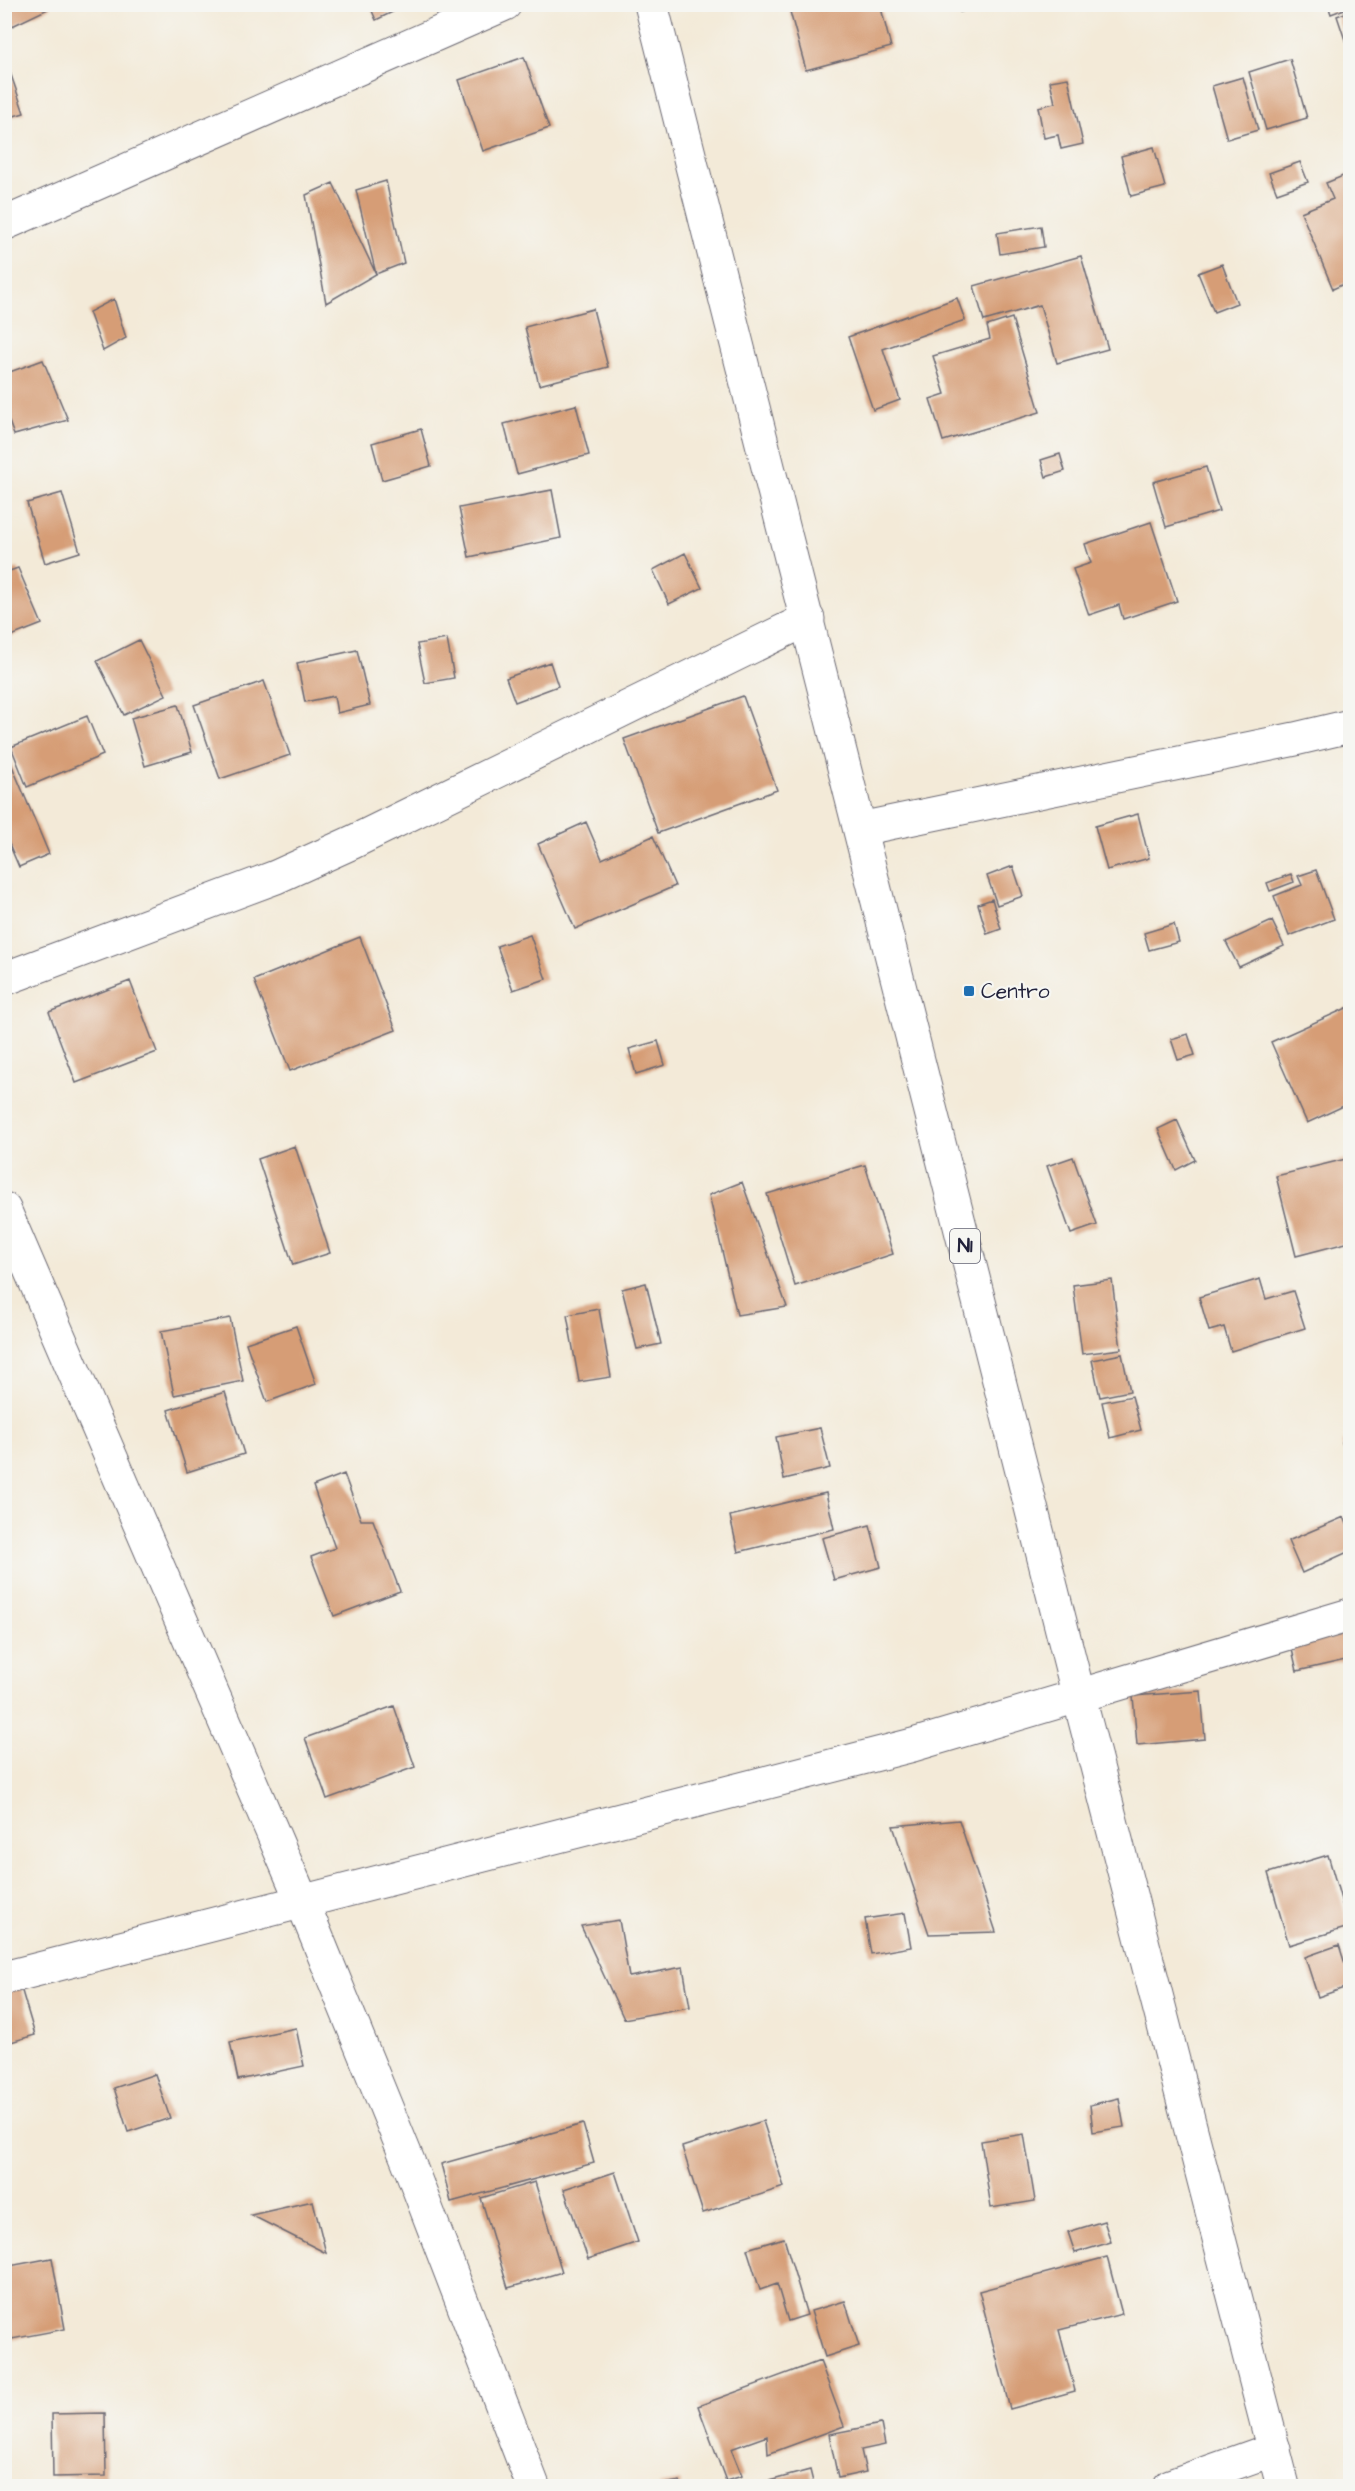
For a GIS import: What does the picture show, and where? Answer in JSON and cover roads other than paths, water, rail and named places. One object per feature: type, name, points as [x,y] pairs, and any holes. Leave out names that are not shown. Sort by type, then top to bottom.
[{"type":"main road","points":[[4,224],[505,4]]},
{"type":"main road","name":"N1","points":[[651,4],[1079,1697],[1283,2487]]},
{"type":"main road","points":[[4,979],[276,877],[353,842],[808,618]]},
{"type":"main road","points":[[860,829],[1350,726]]},
{"type":"main road","points":[[4,1209],[303,1901],[408,2161],[533,2487]]},
{"type":"main road","points":[[4,1978],[913,1745],[1350,1615]]},
{"type":"main road","points":[[1170,2487],[1274,2449]]},
{"type":"place","name":"Centro","points":[[969,991]]}]
